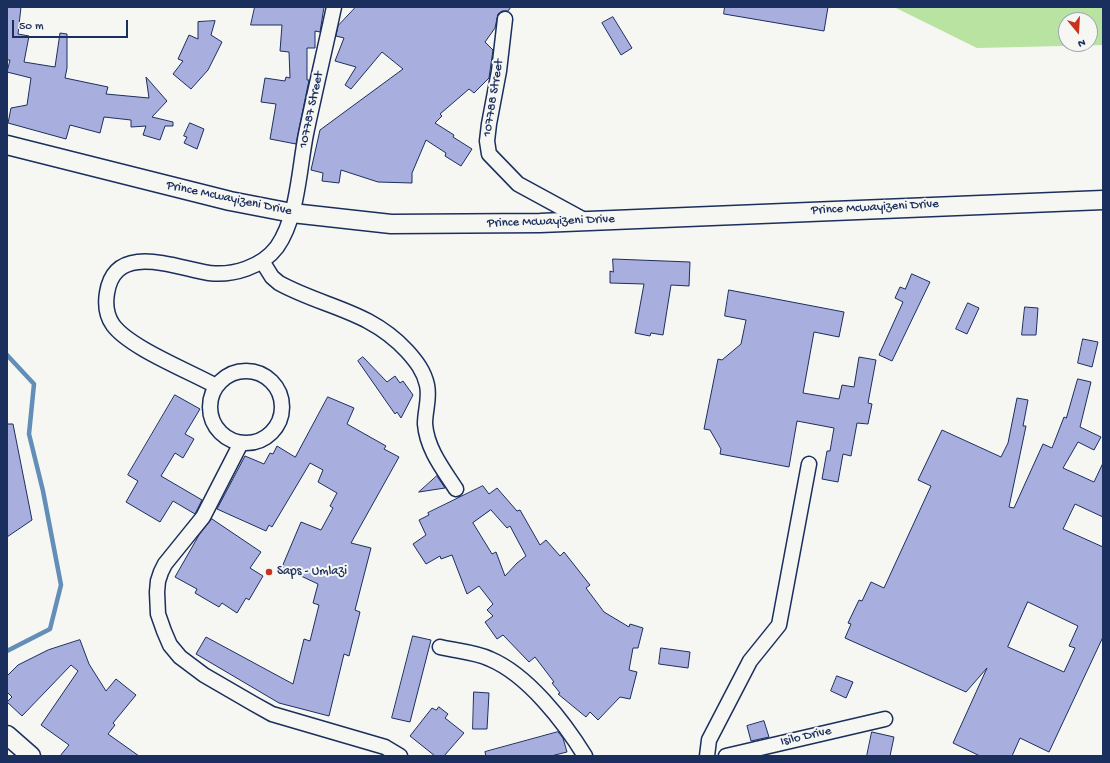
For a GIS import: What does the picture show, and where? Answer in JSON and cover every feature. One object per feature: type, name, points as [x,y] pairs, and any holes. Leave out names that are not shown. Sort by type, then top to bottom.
[{"type":"street","name":"107787 Street","points":[[262,261],[277,246],[292,213],[306,134],[334,7]]},
{"type":"street","name":"107788 Street","points":[[505,19],[499,71],[488,131],[490,154],[518,184],[587,221]]},
{"type":"street","name":"Prince Mcwayizeni Drive","points":[[7,145],[230,201],[292,213],[340,220],[391,224],[492,224],[587,221],[1103,200]]},
{"type":"street","points":[[216,386],[146,349],[119,332],[107,315],[106,306],[108,286],[119,269],[138,261],[149,261],[210,273],[221,273],[245,269],[262,261],[272,277],[279,283],[364,318],[383,329],[394,337],[413,359],[424,375],[429,397],[425,423],[432,451],[456,489]]},
{"type":"street","points":[[252,371],[269,378],[277,386],[282,397],[283,409],[280,420],[274,430],[259,440],[241,442],[224,435],[212,421],[210,409],[211,397],[216,386],[224,378],[235,372],[252,371]]},
{"type":"street","points":[[241,442],[203,517],[165,564],[161,572],[157,592],[158,614],[170,645],[180,657],[204,675],[272,714],[385,747],[400,756]]},
{"type":"street","points":[[707,756],[710,740],[750,661],[779,625],[808,464]]},
{"type":"street","points":[[440,647],[489,658],[510,670],[553,712],[586,756]]},
{"type":"street","name":"Isilo Drive","points":[[726,756],[885,719]]},
{"type":"street","points":[[7,735],[31,756]]},
{"type":"green space","points":[[894,7],[1103,7],[1103,45],[1098,45],[1098,12],[1058,12],[1058,46],[977,48]]},
{"type":"building","points":[[7,7],[21,7],[18,34],[29,36],[24,62],[55,67],[60,33],[67,34],[67,68],[65,78],[108,87],[106,94],[149,98],[146,77],[167,101],[152,117],[173,122],[173,126],[165,126],[160,140],[143,135],[146,126],[131,127],[131,120],[104,117],[100,133],[70,125],[66,139],[8,123],[11,108],[27,105],[31,78],[7,72],[10,60],[7,60]]},
{"type":"building","points":[[255,7],[324,7],[320,32],[315,31],[315,48],[307,48],[307,80],[309,80],[296,144],[270,139],[276,104],[261,102],[265,78],[285,81],[286,77],[290,78],[289,52],[280,51],[282,25],[251,25]]},
{"type":"building","points":[[356,7],[511,7],[508,11],[502,11],[498,14],[495,28],[485,42],[493,50],[489,78],[474,93],[469,89],[440,114],[442,116],[435,123],[472,149],[461,166],[445,156],[446,153],[426,140],[412,173],[412,183],[378,182],[341,170],[339,183],[322,181],[323,173],[311,170],[320,130],[403,69],[382,52],[351,89],[345,85],[356,67],[335,61],[344,38],[336,36],[338,26]]},
{"type":"building","points":[[725,7],[828,7],[824,31],[724,14]]},
{"type":"building","points":[[613,17],[632,48],[621,55],[602,23]]},
{"type":"building","points":[[215,21],[211,35],[222,42],[208,70],[191,89],[173,74],[183,61],[178,59],[189,35],[198,39],[198,22]]},
{"type":"building","points":[[190,123],[204,129],[197,149],[184,143],[187,137],[184,136]]},
{"type":"building","points":[[613,259],[690,262],[689,286],[671,285],[663,335],[651,333],[650,336],[635,333],[644,284],[610,283],[610,271],[613,272]]},
{"type":"building","points":[[912,274],[930,282],[892,361],[879,355],[903,302],[895,298],[900,287],[905,289]]},
{"type":"building","points":[[729,290],[844,312],[839,337],[814,332],[803,393],[839,399],[842,385],[854,387],[859,357],[876,360],[868,403],[872,404],[868,424],[857,423],[851,456],[843,454],[838,482],[822,479],[827,451],[830,451],[834,428],[797,421],[789,467],[720,454],[721,449],[710,430],[704,429],[718,359],[722,360],[741,344],[746,320],[725,316]]},
{"type":"building","points":[[968,303],[979,308],[967,334],[956,329]]},
{"type":"building","points":[[1025,307],[1038,308],[1036,335],[1022,335]]},
{"type":"building","points":[[1083,339],[1098,342],[1092,367],[1078,363]]},
{"type":"building","points":[[363,357],[387,382],[395,376],[400,383],[403,381],[413,395],[401,418],[397,412],[395,414],[358,361]]},
{"type":"building","points":[[1078,379],[1091,382],[1080,427],[1101,437],[1094,450],[1078,442],[1063,468],[1094,482],[1103,463],[1103,517],[1075,504],[1063,529],[1103,547],[1103,637],[1049,752],[1020,738],[1012,756],[980,756],[953,743],[987,668],[966,692],[845,638],[851,624],[848,623],[859,600],[862,601],[871,582],[884,588],[931,486],[918,480],[942,430],[1001,457],[1008,443],[1017,398],[1028,400],[1023,426],[1026,426],[1009,507],[1014,508],[1043,444],[1052,448],[1064,417],[1066,418]],"holes":[[[1028,602],[1078,626],[1069,646],[1075,648],[1064,672],[1008,647]]]},
{"type":"building","points":[[175,395],[200,409],[185,434],[194,439],[183,458],[175,453],[161,476],[202,500],[195,514],[173,501],[160,522],[126,502],[138,481],[128,475]]},
{"type":"building","points":[[328,397],[354,408],[347,424],[386,446],[384,449],[399,457],[351,543],[371,548],[355,610],[360,612],[349,656],[344,654],[329,716],[279,703],[196,654],[206,637],[293,684],[304,639],[310,641],[319,605],[313,603],[318,584],[282,567],[301,522],[321,530],[333,508],[330,506],[337,493],[318,482],[323,470],[310,463],[272,527],[269,525],[266,531],[217,509],[245,456],[264,464],[270,453],[273,454],[277,446],[295,457]]},
{"type":"building","points":[[7,424],[13,424],[32,520],[7,537]]},
{"type":"building","points":[[437,476],[445,488],[419,492]]},
{"type":"building","points":[[483,486],[489,494],[497,488],[517,511],[520,510],[540,545],[546,540],[560,556],[564,552],[590,585],[586,588],[604,612],[629,627],[630,624],[643,628],[638,648],[633,648],[629,670],[637,672],[630,699],[620,697],[598,720],[590,712],[586,717],[558,694],[560,693],[552,683],[554,682],[535,657],[529,662],[503,635],[497,639],[485,622],[493,616],[487,610],[493,604],[479,586],[467,594],[452,555],[441,559],[440,556],[426,564],[413,544],[426,535],[419,520],[429,515],[428,513]],"holes":[[[491,510],[507,528],[510,526],[526,556],[505,576],[496,552],[492,554],[473,523]]]},
{"type":"building","points":[[212,519],[261,552],[250,568],[263,576],[249,600],[246,598],[237,613],[222,603],[219,607],[195,593],[197,589],[175,577],[199,535]]},
{"type":"building","points":[[413,636],[431,640],[410,722],[392,718]]},
{"type":"building","points":[[80,640],[89,664],[106,691],[116,679],[136,695],[113,723],[115,725],[108,734],[139,756],[60,756],[69,745],[41,725],[78,671],[71,665],[22,716],[7,702],[12,697],[7,692],[7,676],[18,665],[48,650]]},
{"type":"building","points":[[661,648],[690,652],[688,668],[659,664]]},
{"type":"building","points":[[837,676],[853,682],[846,698],[831,691]]},
{"type":"building","points":[[474,692],[489,693],[487,729],[473,729]]},
{"type":"building","points":[[439,707],[448,714],[445,718],[464,733],[444,756],[435,756],[410,736],[432,708],[436,710]]},
{"type":"building","points":[[764,721],[769,737],[751,741],[747,726]]},
{"type":"building","points":[[558,732],[563,738],[567,752],[551,756],[486,756],[485,752]]},
{"type":"building","points":[[872,732],[894,737],[890,756],[867,756]]},
{"type":"waterway","points":[[7,355],[34,384],[29,434],[43,491],[61,585],[50,629],[7,651]]},
{"type":"place","name":"Saps - Umlazi","points":[[269,572]]}]
